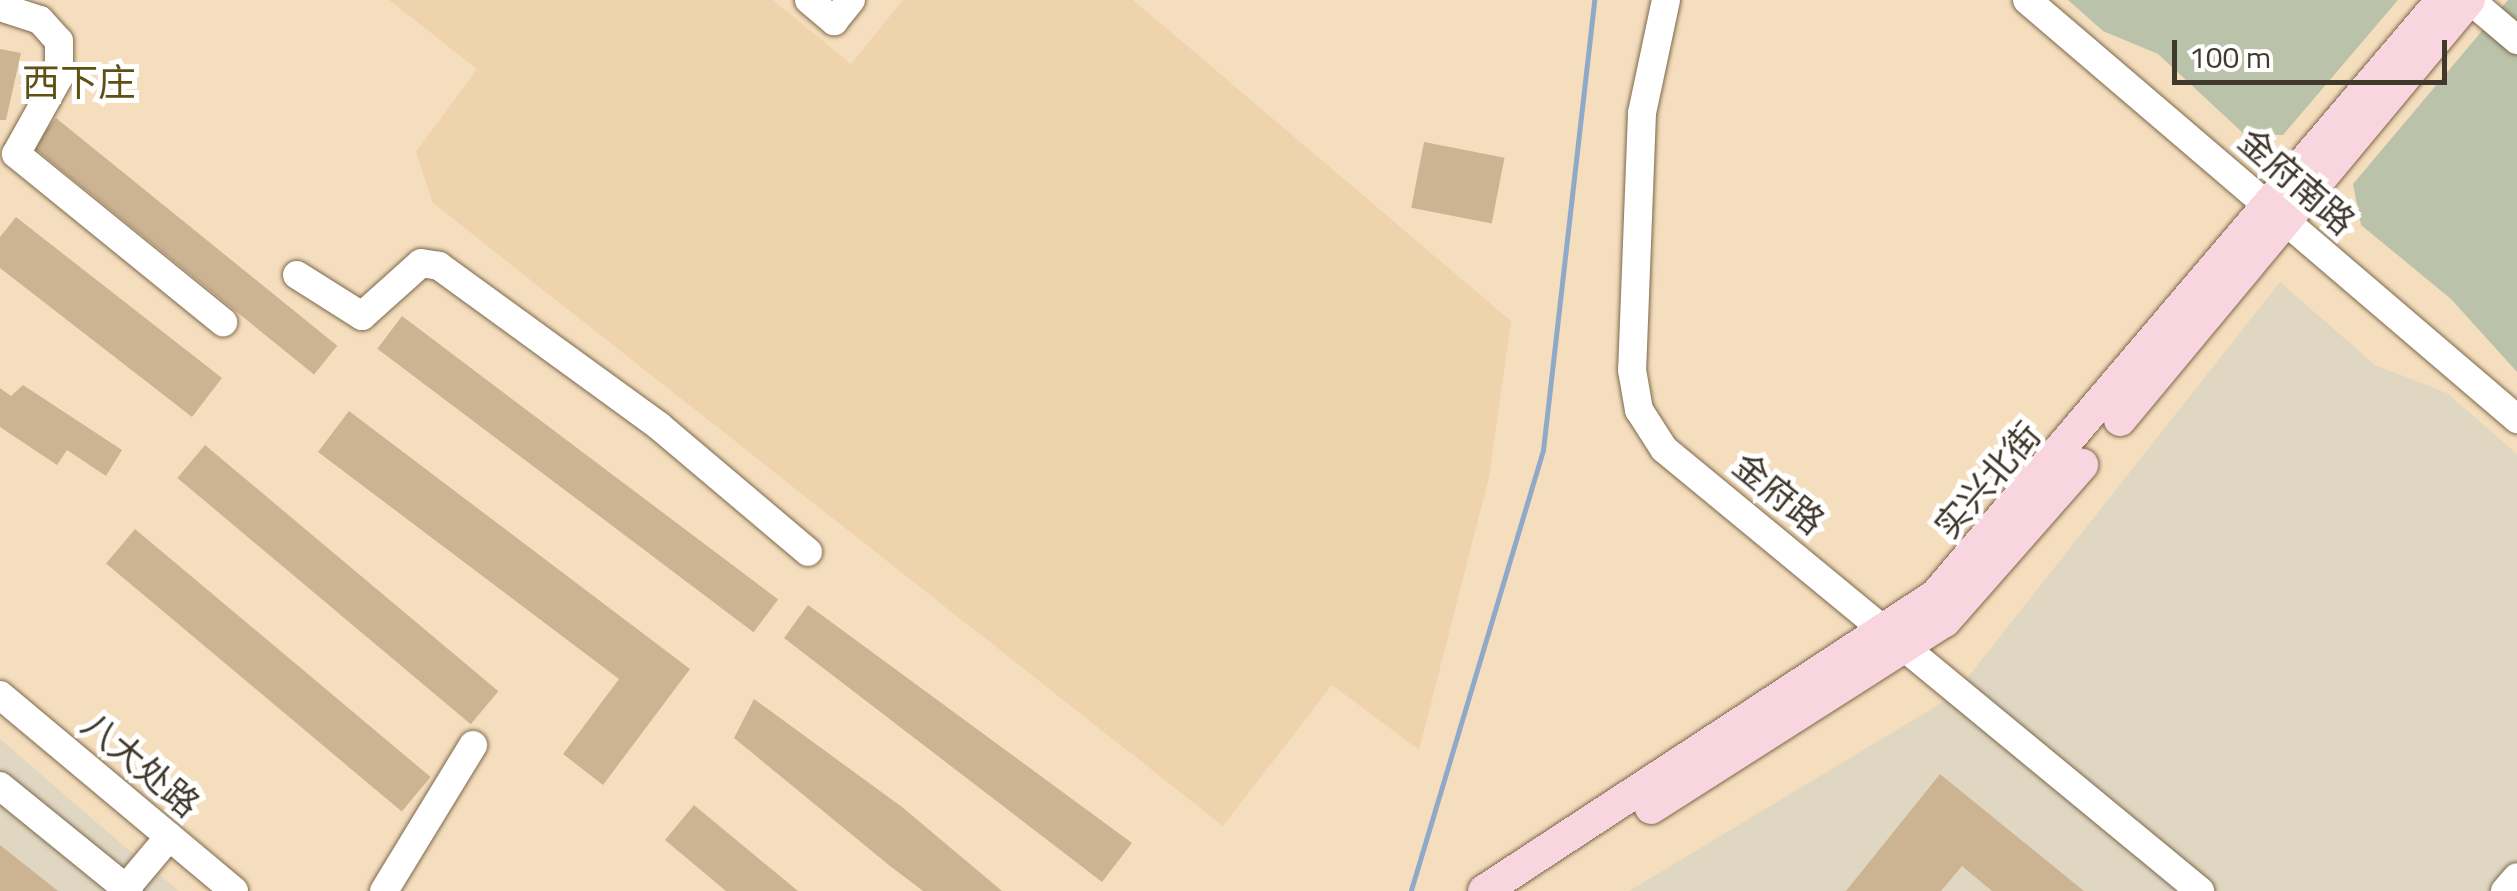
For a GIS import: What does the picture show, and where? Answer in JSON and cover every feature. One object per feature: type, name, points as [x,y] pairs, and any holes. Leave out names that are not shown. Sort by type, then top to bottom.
[{"type":"main road","name":"实兴北街","points":[[1515,891],[1901,638],[2000,566],[2442,0]]},
{"type":"main road","name":"实兴北街","points":[[2275,212],[2470,0]]},
{"type":"main road","name":"实兴北街","points":[[1484,891],[1901,638]]},
{"type":"street","points":[[809,0],[843,11]]},
{"type":"street","name":"金府路","points":[[1666,0],[1642,114],[1632,370],[1639,410],[1664,448],[1901,638],[2200,891]]},
{"type":"street","name":"金府南路","points":[[2027,0],[2517,419]]},
{"type":"street","points":[[2470,0],[2517,40]]},
{"type":"street","points":[[0,8],[40,20],[59,41],[59,76],[16,154],[223,322]]},
{"type":"street","points":[[297,275],[362,316],[422,263],[439,266],[659,426],[808,552]]},
{"type":"street","name":"八大处路","points":[[0,695],[229,889]]},
{"type":"street","points":[[384,891],[473,745]]},
{"type":"street","points":[[0,786],[114,884],[169,837]]},
{"type":"street","points":[[2505,891],[2517,877]]},
{"type":"shaded area","points":[[389,0],[773,0],[851,64],[903,0],[1133,0],[1511,321],[1489,477],[1419,750],[1332,685],[1223,826],[433,203],[416,152],[477,69]]},
{"type":"shaded area","points":[[2280,282],[2375,365],[2447,393],[2517,454],[2517,891],[1629,891],[1953,696]]},
{"type":"shaded area","points":[[0,739],[124,846],[179,891],[0,891]]},
{"type":"green space","points":[[2068,0],[2398,0],[2283,135],[2244,134],[2158,54],[2103,31]]},
{"type":"green space","points":[[2508,0],[2517,0],[2517,372],[2451,299],[2361,225],[2353,184]]},
{"type":"building","points":[[0,49],[21,53],[6,120],[0,120]]},
{"type":"building","points":[[56,118],[337,346],[314,375],[33,147]]},
{"type":"building","points":[[1424,142],[1504,158],[1492,223],[1411,208]]},
{"type":"building","points":[[16,217],[222,378],[192,417],[0,268],[0,237]]},
{"type":"building","points":[[402,316],[778,599],[753,632],[377,349]]},
{"type":"building","points":[[23,385],[122,450],[106,476],[67,450],[57,465],[0,427],[0,388],[11,396]]},
{"type":"building","points":[[349,411],[690,669],[603,785],[563,754],[619,679],[318,452]]},
{"type":"building","points":[[205,445],[498,691],[471,724],[177,478]]},
{"type":"building","points":[[135,529],[431,777],[402,812],[106,563]]},
{"type":"building","points":[[808,605],[1132,843],[1102,882],[784,638]]},
{"type":"building","points":[[754,699],[902,807],[1002,891],[923,891],[890,866],[734,738]]},
{"type":"building","points":[[1940,774],[2084,891],[1992,891],[1962,866],[1941,891],[1846,891]]},
{"type":"building","points":[[694,805],[798,891],[726,891],[665,840]]},
{"type":"building","points":[[0,845],[58,891],[0,891]]},
{"type":"waterway","points":[[1411,890],[1543,450],[1594,0]]},
{"type":"district","name":"西下庄","points":[[79,83]]}]
